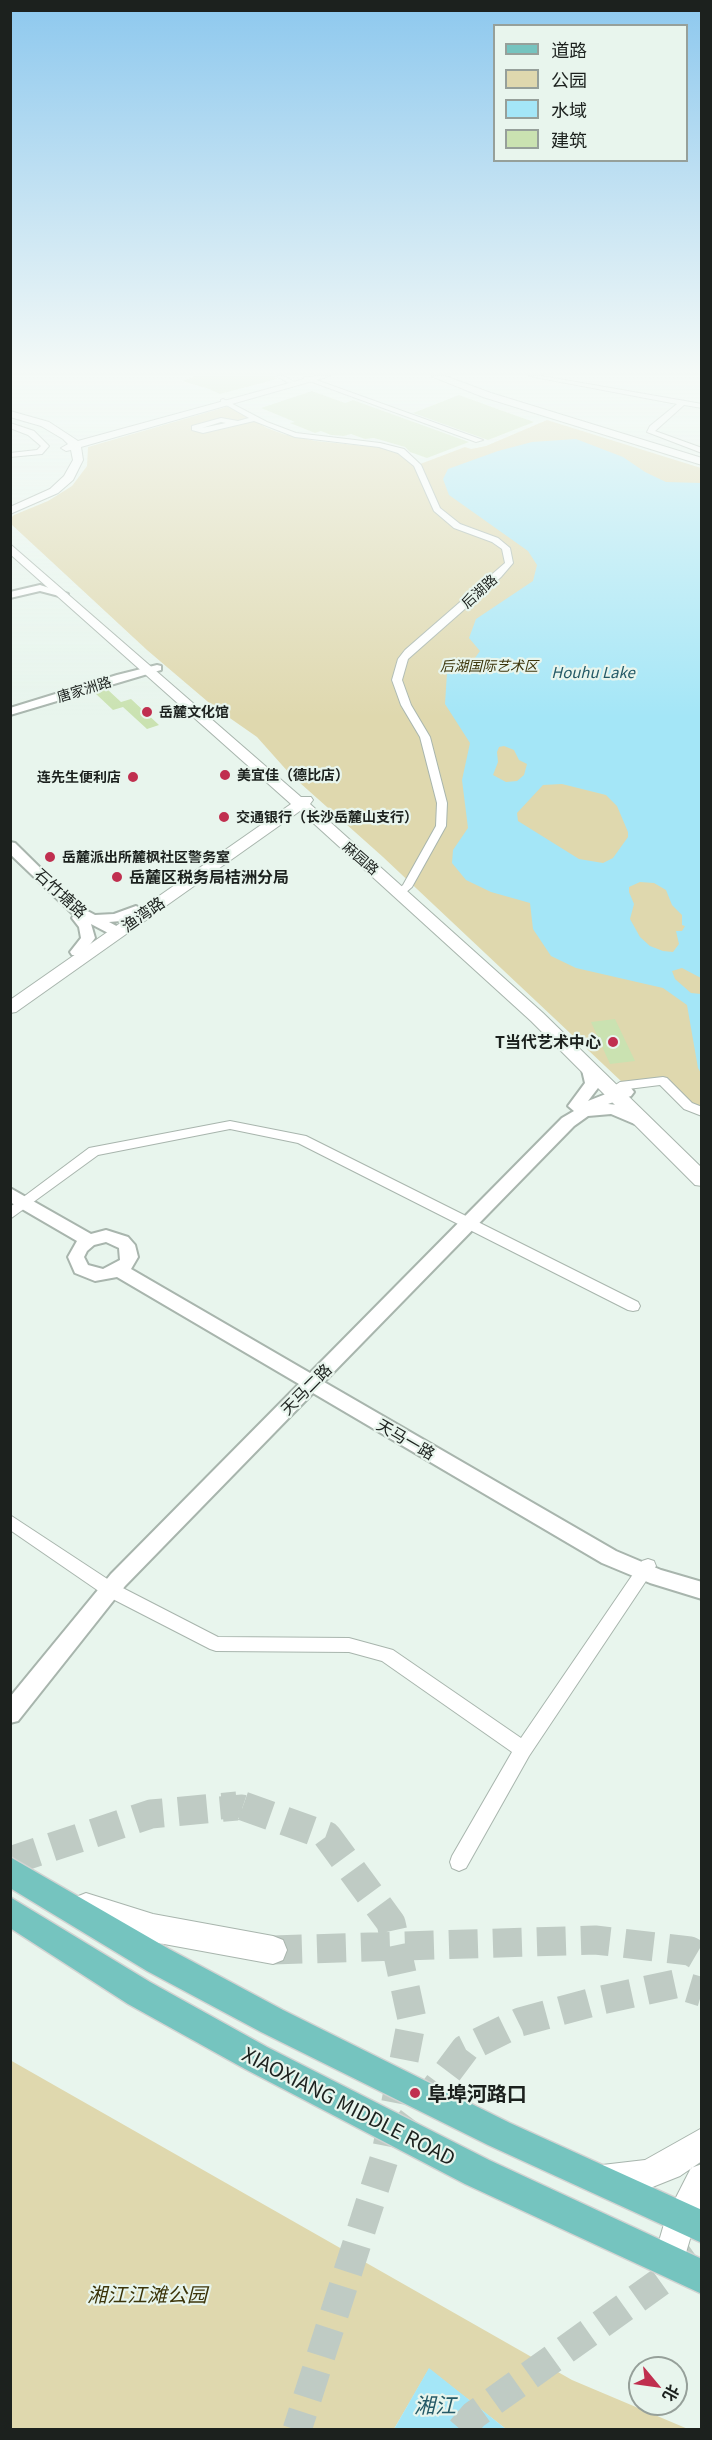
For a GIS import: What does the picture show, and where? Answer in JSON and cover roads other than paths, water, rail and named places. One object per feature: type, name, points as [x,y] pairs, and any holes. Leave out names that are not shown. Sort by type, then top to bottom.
[{"type":"main road","points":[[13,509],[43,490]]},
{"type":"main road","name":"麻园路","points":[[10,538],[277,784],[300,800],[329,830],[473,946],[618,1091],[702,1167]]},
{"type":"main road","name":"麻园路","points":[[10,547],[403,890],[590,1070],[618,1091],[642,1121],[702,1180]]},
{"type":"main road","points":[[257,829],[279,802],[281,792],[277,784]]},
{"type":"main road","name":"渔湾路","points":[[10,998],[77,952],[110,933],[136,910],[300,800]]},
{"type":"main road","points":[[257,829],[296,822],[312,823],[329,830]]},
{"type":"main road","name":"渔湾路","points":[[10,1008],[110,933],[257,829]]},
{"type":"main road","points":[[10,1870],[158,1960],[272,2021],[425,2098],[691,2222]]},
{"type":"main road","points":[[51,1896],[153,1928],[273,1950]]},
{"type":"main road","name":"XIAOXIANG MIDDLE ROAD","points":[[10,1911],[139,1993],[256,2058],[477,2172],[669,2262],[701,2273]]},
{"type":"main road","points":[[600,2180],[645,2175],[669,2165],[702,2144]]},
{"type":"main road","points":[[669,2262],[691,2222],[702,2179]]},
{"type":"street","name":"后湖路","points":[[403,890],[441,826],[442,802],[425,736],[406,705],[397,680],[403,659],[408,652],[509,563],[506,548],[495,540],[457,526],[437,509],[428,490]]},
{"type":"street","points":[[10,594],[38,585],[41,578],[39,572]]},
{"type":"street","points":[[10,594],[40,588],[63,594]]},
{"type":"street","points":[[120,676],[132,667],[135,658]]},
{"type":"street","name":"唐家洲路","points":[[10,711],[120,676],[154,671]]},
{"type":"street","points":[[120,676],[148,677],[154,671]]},
{"type":"street","name":"石竹塘路","points":[[10,846],[80,916]]},
{"type":"street","name":"石竹塘路","points":[[10,852],[80,916],[110,933]]},
{"type":"street","points":[[80,916],[110,920],[136,910]]},
{"type":"street","points":[[77,952],[88,938],[86,926],[80,916]]},
{"type":"street","points":[[576,1111],[593,1084],[590,1070]]},
{"type":"street","points":[[618,1091],[663,1081],[688,1106],[702,1112]]},
{"type":"street","name":"天马二路","points":[[10,1714],[104,1586],[576,1111],[618,1091]]},
{"type":"street","points":[[576,1111],[613,1109],[642,1121]]},
{"type":"street","points":[[85,1244],[14,1206],[94,1151],[230,1125],[301,1139],[633,1306]]},
{"type":"street","points":[[106,1236],[122,1240],[130,1251],[122,1267],[104,1275],[87,1273],[77,1263],[76,1257],[85,1244],[106,1236]]},
{"type":"street","name":"天马一路","points":[[122,1267],[609,1557],[702,1584]]},
{"type":"street","points":[[10,1521],[104,1586],[216,1644],[349,1645],[387,1655],[523,1750]]},
{"type":"street","points":[[459,1862],[523,1750],[646,1569]]},
{"type":"street","name":"天马一路","points":[[646,1569],[702,1591]]},
{"type":"street","points":[[10,1696],[104,1586]]},
{"type":"water","name":"Houhu Lake","points":[[447,490],[701,490],[701,978],[682,968],[672,971],[675,979],[691,993],[701,994],[701,1073],[698,1068],[687,1005],[663,988],[576,968],[551,956],[533,929],[530,903],[491,892],[466,880],[452,863],[453,850],[468,828],[462,780],[470,743],[445,704],[447,673],[472,662],[480,651],[469,638],[476,619],[533,581],[537,565],[528,551],[449,495]],"holes":[[[504,746],[514,750],[519,760],[527,764],[524,775],[517,781],[506,782],[493,775],[498,762],[497,752],[499,747]],[[562,784],[606,795],[617,806],[628,837],[613,858],[603,863],[579,859],[518,821],[517,813],[543,785]],[[640,882],[654,883],[666,890],[672,905],[682,915],[682,925],[685,926],[682,931],[676,931],[679,944],[673,952],[650,946],[640,937],[630,919],[634,904],[629,887]]]},
{"type":"water","name":"湘江","points":[[429,2368],[506,2429],[394,2429]]},
{"type":"tunnel","points":[[10,1861],[151,1814],[237,1806]]},
{"type":"tunnel","points":[[220,1808],[242,1806],[248,1808]]},
{"type":"tunnel","points":[[243,1806],[327,1836],[391,1923],[396,1946]]},
{"type":"tunnel","points":[[396,1946],[595,1940],[690,1951],[702,1958]]},
{"type":"tunnel","points":[[273,1950],[396,1946]]},
{"type":"tunnel","points":[[297,2430],[386,2153],[412,2019],[396,1946]]},
{"type":"tunnel","points":[[395,2142],[465,2049],[520,2022],[597,2001],[675,1984],[702,1992]]},
{"type":"tunnel","points":[[461,2430],[474,2415],[702,2252]]},
{"type":"place","name":"岳麓文化馆","points":[[147,712]]},
{"type":"place","name":"美宜佳（德比店）","points":[[225,775]]},
{"type":"place","name":"连先生便利店","points":[[133,777]]},
{"type":"place","name":"交通银行（长沙岳麓山支行）","points":[[224,817]]},
{"type":"place","name":"岳麓派出所麓枫社区警务室","points":[[50,857]]},
{"type":"place","name":"岳麓区税务局桔洲分局","points":[[117,877]]},
{"type":"place","name":"T当代艺术中心","points":[[613,1042]]},
{"type":"place","name":"阜埠河路口","points":[[415,2093]]},
{"type":"park label","name":"后湖国际艺术区","points":[[489,666]]},
{"type":"park label","name":"湘江江滩公园","points":[[147,2294]]}]
